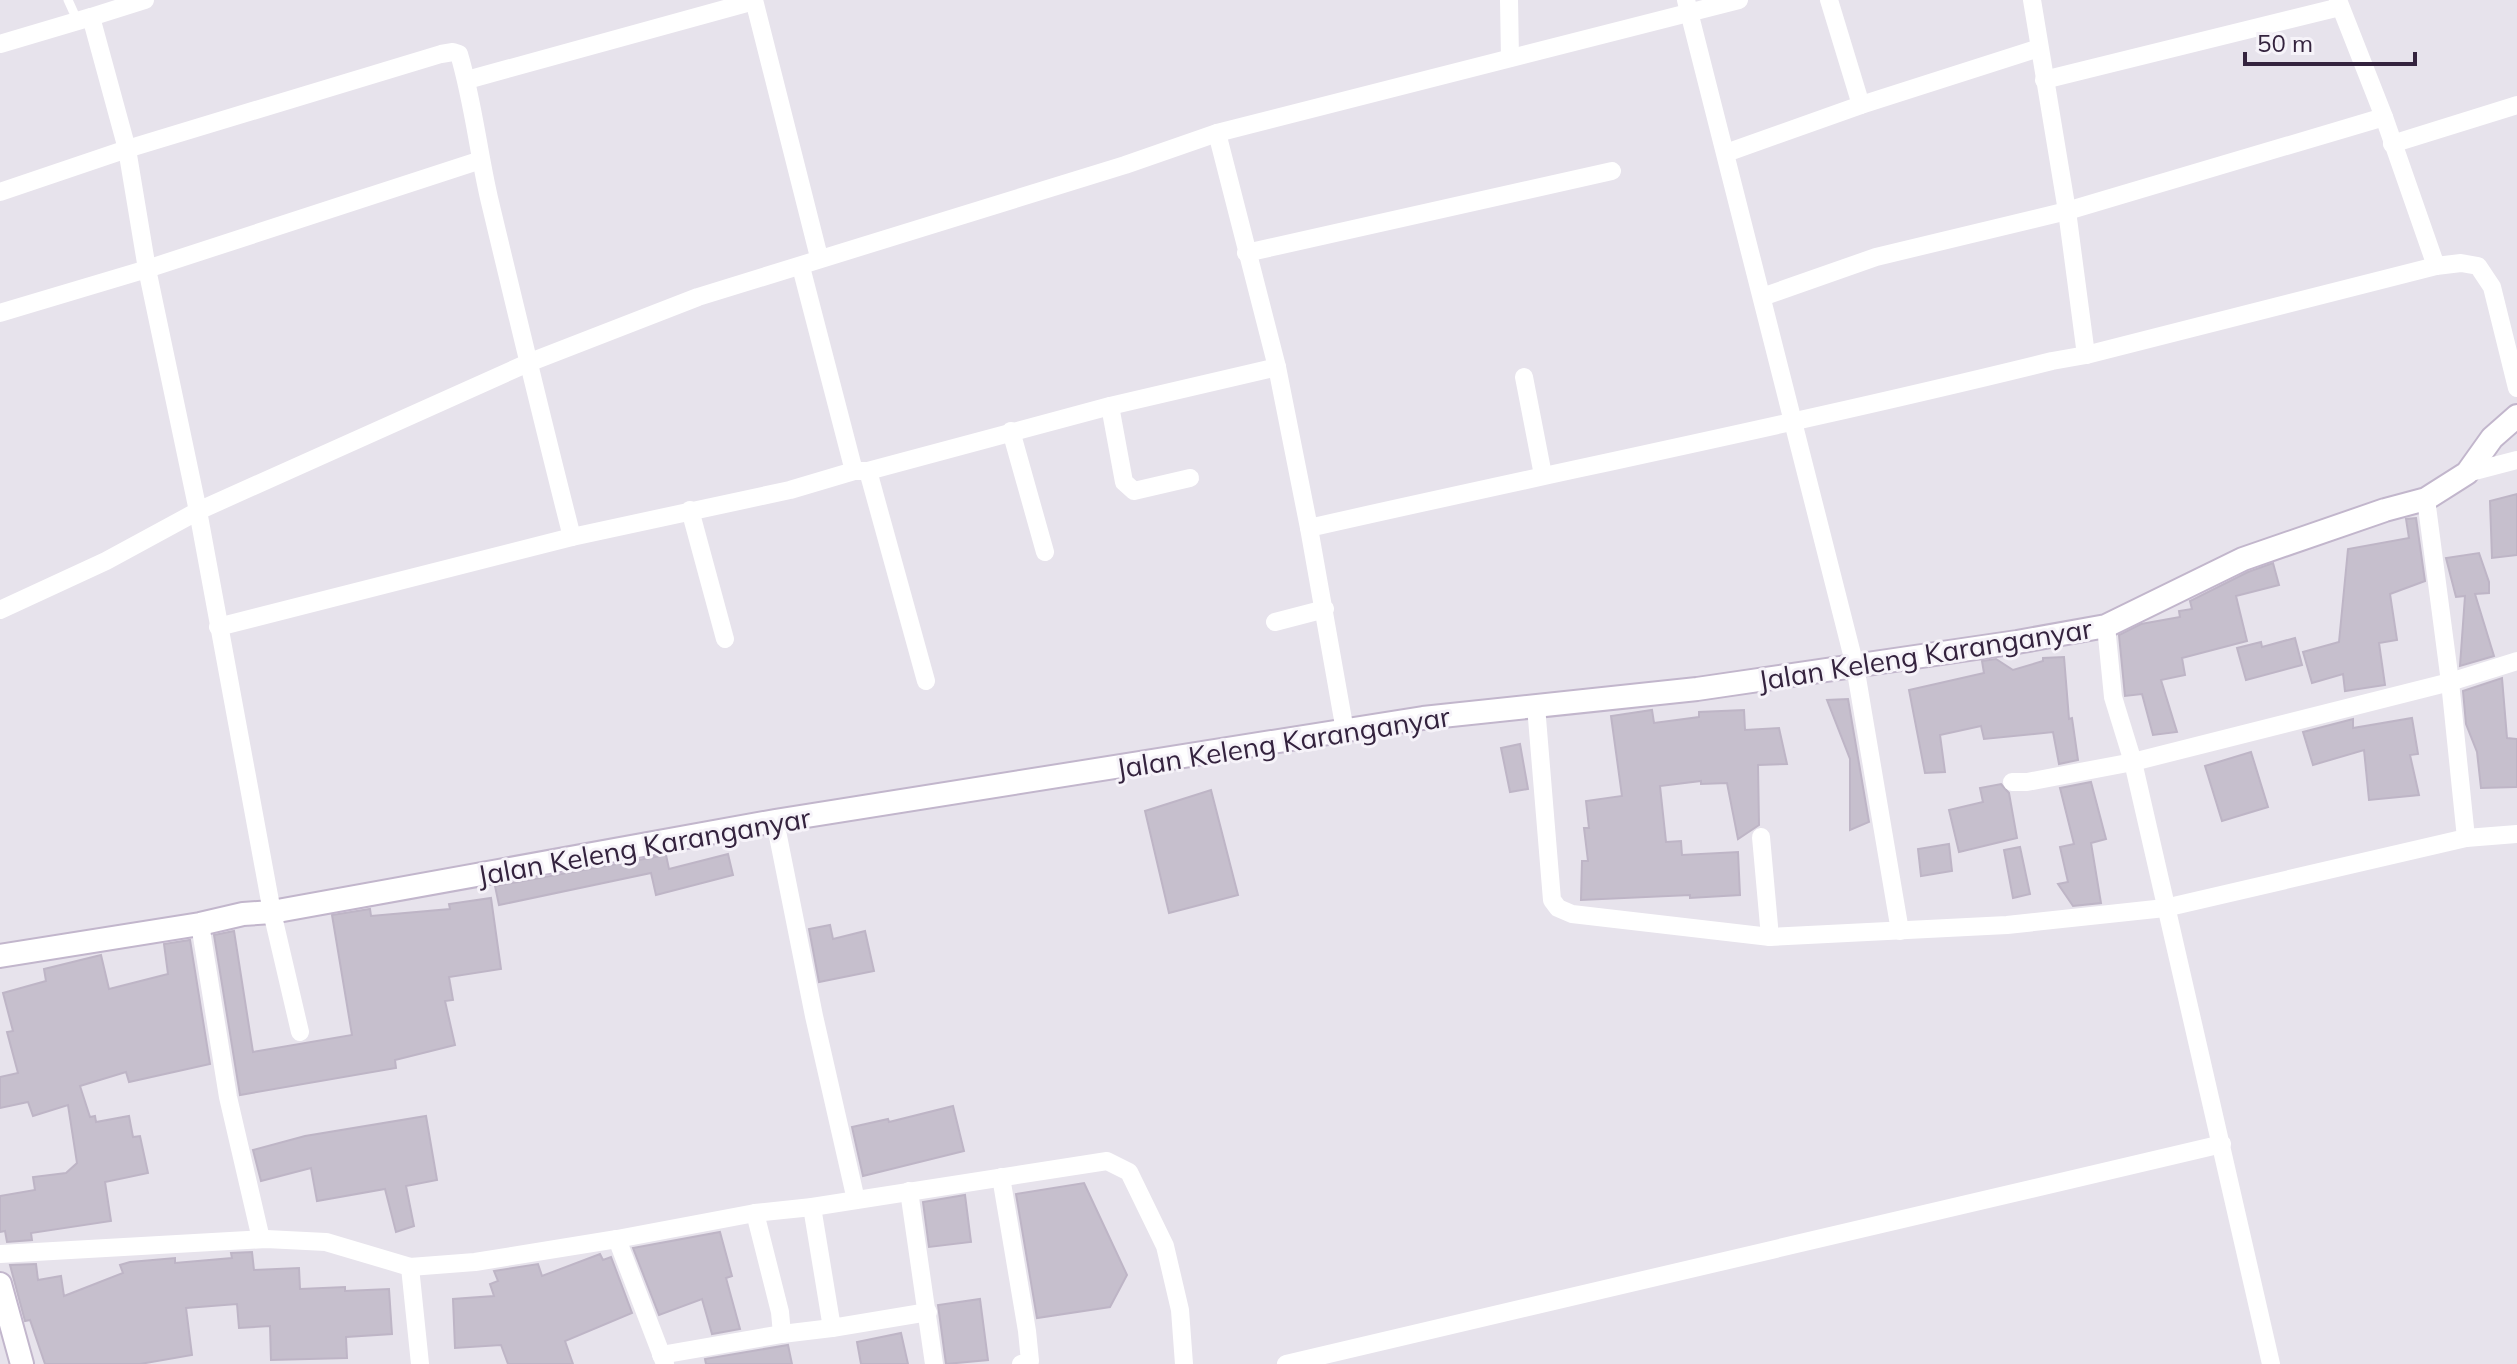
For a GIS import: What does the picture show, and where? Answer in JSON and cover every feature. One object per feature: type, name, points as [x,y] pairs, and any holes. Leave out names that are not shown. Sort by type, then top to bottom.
[{"type":"main road","name":"Jalan Keleng Karanganyar","points":[[0,956],[200,924],[243,914],[272,912],[775,821],[1423,718],[1697,689],[2106,626],[2243,559],[2426,499],[2467,473],[2492,438],[2517,416]]},
{"type":"main road","points":[[0,1284],[22,1364]]},
{"type":"street","points":[[0,44],[145,0]]},
{"type":"street","points":[[1509,0],[1510,58]]},
{"type":"street","points":[[0,610],[106,561],[198,511],[528,363],[698,297],[801,267],[819,257],[1125,165],[1217,133],[1510,58],[1688,7],[1739,0]]},
{"type":"street","points":[[1829,0],[1861,105]]},
{"type":"street","points":[[2032,0],[2067,211],[2086,355]]},
{"type":"street","points":[[467,80],[754,1],[819,257]]},
{"type":"street","points":[[2044,80],[2339,3],[2384,117],[2436,266]]},
{"type":"street","points":[[1688,7],[1855,666],[1900,931]]},
{"type":"street","points":[[84,20],[127,149],[147,269],[198,511],[272,912],[300,1032]]},
{"type":"street","points":[[1726,153],[1861,105],[2039,48]]},
{"type":"street","points":[[0,192],[127,149],[441,54],[459,54],[528,363],[572,537]]},
{"type":"street","points":[[2392,144],[2517,105]]},
{"type":"street","points":[[1762,297],[1876,257],[2067,211],[2384,117]]},
{"type":"street","points":[[1217,133],[1277,367],[1325,609],[1345,731]]},
{"type":"street","points":[[0,313],[147,269],[481,160]]},
{"type":"street","points":[[1246,253],[1612,171]]},
{"type":"street","points":[[1309,528],[1795,423],[2086,355],[2436,266],[2461,263],[2478,266],[2492,287],[2517,388]]},
{"type":"street","points":[[801,267],[926,681]]},
{"type":"street","points":[[218,627],[572,537],[790,490],[1011,431],[1277,367]]},
{"type":"street","points":[[1524,377],[1543,475]]},
{"type":"street","points":[[1110,406],[1124,482],[1128,488],[1134,491],[1190,478]]},
{"type":"street","points":[[1011,431],[1045,552]]},
{"type":"street","points":[[2467,473],[2517,460]]},
{"type":"street","points":[[2426,499],[2466,838]]},
{"type":"street","points":[[690,510],[725,639]]},
{"type":"street","points":[[1275,622],[1325,609]]},
{"type":"street","points":[[2106,626],[2113,697],[2133,762],[2271,1364]]},
{"type":"street","points":[[2012,782],[2027,782],[2133,762],[2450,682],[2517,661]]},
{"type":"street","points":[[1536,706],[1552,900],[1558,908],[1572,914],[1770,937],[2007,925],[2165,908],[2466,838],[2517,834]]},
{"type":"street","points":[[775,821],[814,1016],[856,1200]]},
{"type":"street","points":[[1761,837],[1770,937]]},
{"type":"street","points":[[200,924],[228,1097],[261,1239]]},
{"type":"street","points":[[1286,1364],[2222,1144]]},
{"type":"street","points":[[0,1254],[261,1239],[326,1242],[410,1267],[475,1262],[755,1213],[1107,1161],[1129,1172],[1165,1246],[1180,1310],[1184,1364]]},
{"type":"street","points":[[1001,1177],[1027,1331],[1027,1363]]},
{"type":"street","points":[[909,1191],[934,1364]]},
{"type":"street","points":[[812,1207],[832,1328]]},
{"type":"street","points":[[755,1213],[780,1312],[782,1334]]},
{"type":"street","points":[[617,1239],[664,1359],[782,1334],[928,1312]]},
{"type":"street","points":[[410,1267],[420,1364]]},
{"type":"lane","points":[[68,0],[84,20]]},
{"type":"building","points":[[2517,494],[2517,555],[2492,558],[2490,501]]},
{"type":"building","points":[[2416,518],[2425,581],[2390,594],[2397,640],[2379,643],[2385,685],[2345,691],[2343,674],[2312,683],[2303,652],[2339,642],[2348,549],[2409,538],[2406,519]]},
{"type":"building","points":[[2479,553],[2489,582],[2489,593],[2475,594],[2494,656],[2460,666],[2465,596],[2456,597],[2446,558]]},
{"type":"building","points":[[2273,563],[2279,585],[2236,596],[2247,641],[2182,658],[2185,675],[2161,680],[2177,732],[2153,735],[2142,694],[2125,696],[2119,635],[2141,624],[2180,617],[2179,611],[2192,609],[2190,601]]},
{"type":"building","points":[[2295,638],[2302,665],[2246,680],[2237,648],[2261,642],[2262,647]]},
{"type":"building","points":[[2064,657],[2069,719],[2072,718],[2078,760],[2059,764],[2053,732],[1984,739],[1981,726],[1940,735],[1945,772],[1925,773],[1909,690],[1984,673],[1982,661],[1996,659],[2013,670],[2043,661],[2043,658]]},
{"type":"building","points":[[2502,678],[2507,738],[2517,739],[2517,787],[2481,788],[2477,752],[2466,724],[2463,691]]},
{"type":"building","points":[[1848,699],[1869,822],[1850,830],[1850,759],[1827,700]]},
{"type":"building","points":[[1652,710],[1654,723],[1699,717],[1699,712],[1744,710],[1745,730],[1779,728],[1787,764],[1758,765],[1759,825],[1738,839],[1727,783],[1701,784],[1701,781],[1660,786],[1666,842],[1681,841],[1682,855],[1738,852],[1740,895],[1581,900],[1582,861],[1588,861],[1584,828],[1589,828],[1586,801],[1622,796],[1611,716]]},
{"type":"building","points":[[2412,718],[2418,754],[2410,755],[2419,795],[2369,800],[2364,750],[2313,765],[2303,732],[2353,719],[2353,728]]},
{"type":"building","points":[[1520,744],[1528,789],[1510,792],[1501,748]]},
{"type":"building","points":[[2251,752],[2268,807],[2222,821],[2205,766]]},
{"type":"building","points":[[2091,782],[2106,839],[2091,843],[2101,903],[2073,906],[2058,884],[2068,882],[2060,847],[2074,844],[2060,788]]},
{"type":"building","points":[[2001,784],[2009,793],[2017,838],[1959,852],[1949,810],[1983,802],[1980,788]]},
{"type":"building","points":[[1211,790],[1238,895],[1169,913],[1145,811]]},
{"type":"building","points":[[1949,844],[1952,871],[1921,876],[1918,849]]},
{"type":"building","points":[[2020,847],[2030,894],[2013,898],[2004,850]]},
{"type":"building","points":[[728,854],[733,875],[656,895],[651,873],[499,905],[495,886],[666,855],[669,869]]},
{"type":"building","points":[[491,898],[501,969],[449,977],[453,1000],[445,1001],[455,1045],[395,1060],[396,1068],[240,1095],[214,935],[234,931],[253,1052],[352,1035],[332,915],[370,909],[371,916],[450,909],[449,904]]},
{"type":"building","points":[[830,925],[833,939],[865,931],[874,971],[819,982],[809,929]]},
{"type":"building","points":[[190,940],[210,1064],[129,1082],[126,1072],[80,1086],[90,1117],[95,1116],[96,1122],[129,1116],[133,1137],[140,1136],[148,1173],[105,1182],[111,1221],[31,1233],[32,1240],[7,1242],[5,1231],[0,1232],[0,1196],[35,1190],[33,1177],[66,1173],[77,1163],[68,1105],[33,1116],[28,1102],[0,1108],[0,1077],[18,1073],[7,1032],[13,1031],[3,993],[46,981],[44,969],[101,955],[109,989],[168,974],[164,944]]},
{"type":"building","points":[[953,1106],[964,1151],[863,1176],[852,1127],[888,1119],[889,1122]]},
{"type":"building","points":[[426,1116],[437,1180],[406,1186],[414,1226],[396,1232],[385,1189],[317,1201],[311,1168],[261,1181],[253,1150],[305,1136]]},
{"type":"building","points":[[1084,1183],[1127,1275],[1110,1307],[1037,1318],[1016,1194]]},
{"type":"building","points":[[965,1195],[971,1242],[929,1247],[923,1202]]},
{"type":"building","points":[[720,1232],[732,1276],[726,1278],[740,1329],[712,1334],[702,1299],[659,1315],[633,1248]]},
{"type":"building","points":[[252,1252],[254,1270],[299,1268],[300,1289],[389,1289],[392,1334],[346,1337],[347,1358],[271,1360],[270,1326],[239,1328],[237,1304],[186,1308],[192,1355],[140,1364],[45,1364],[30,1320],[25,1321],[10,1265],[36,1264],[38,1280],[61,1276],[64,1296],[123,1273],[120,1265],[130,1262],[175,1258],[175,1263],[232,1258],[231,1253]]},
{"type":"building","points":[[600,1254],[603,1260],[611,1257],[632,1313],[565,1341],[573,1364],[508,1364],[501,1345],[455,1348],[453,1299],[494,1296],[490,1284],[498,1281],[494,1271],[538,1264],[542,1276]]},
{"type":"building","points":[[980,1299],[988,1360],[946,1364],[938,1305]]},
{"type":"building","points":[[901,1333],[908,1364],[861,1364],[857,1342]]},
{"type":"building","points":[[788,1345],[792,1364],[706,1364],[705,1359]]}]
